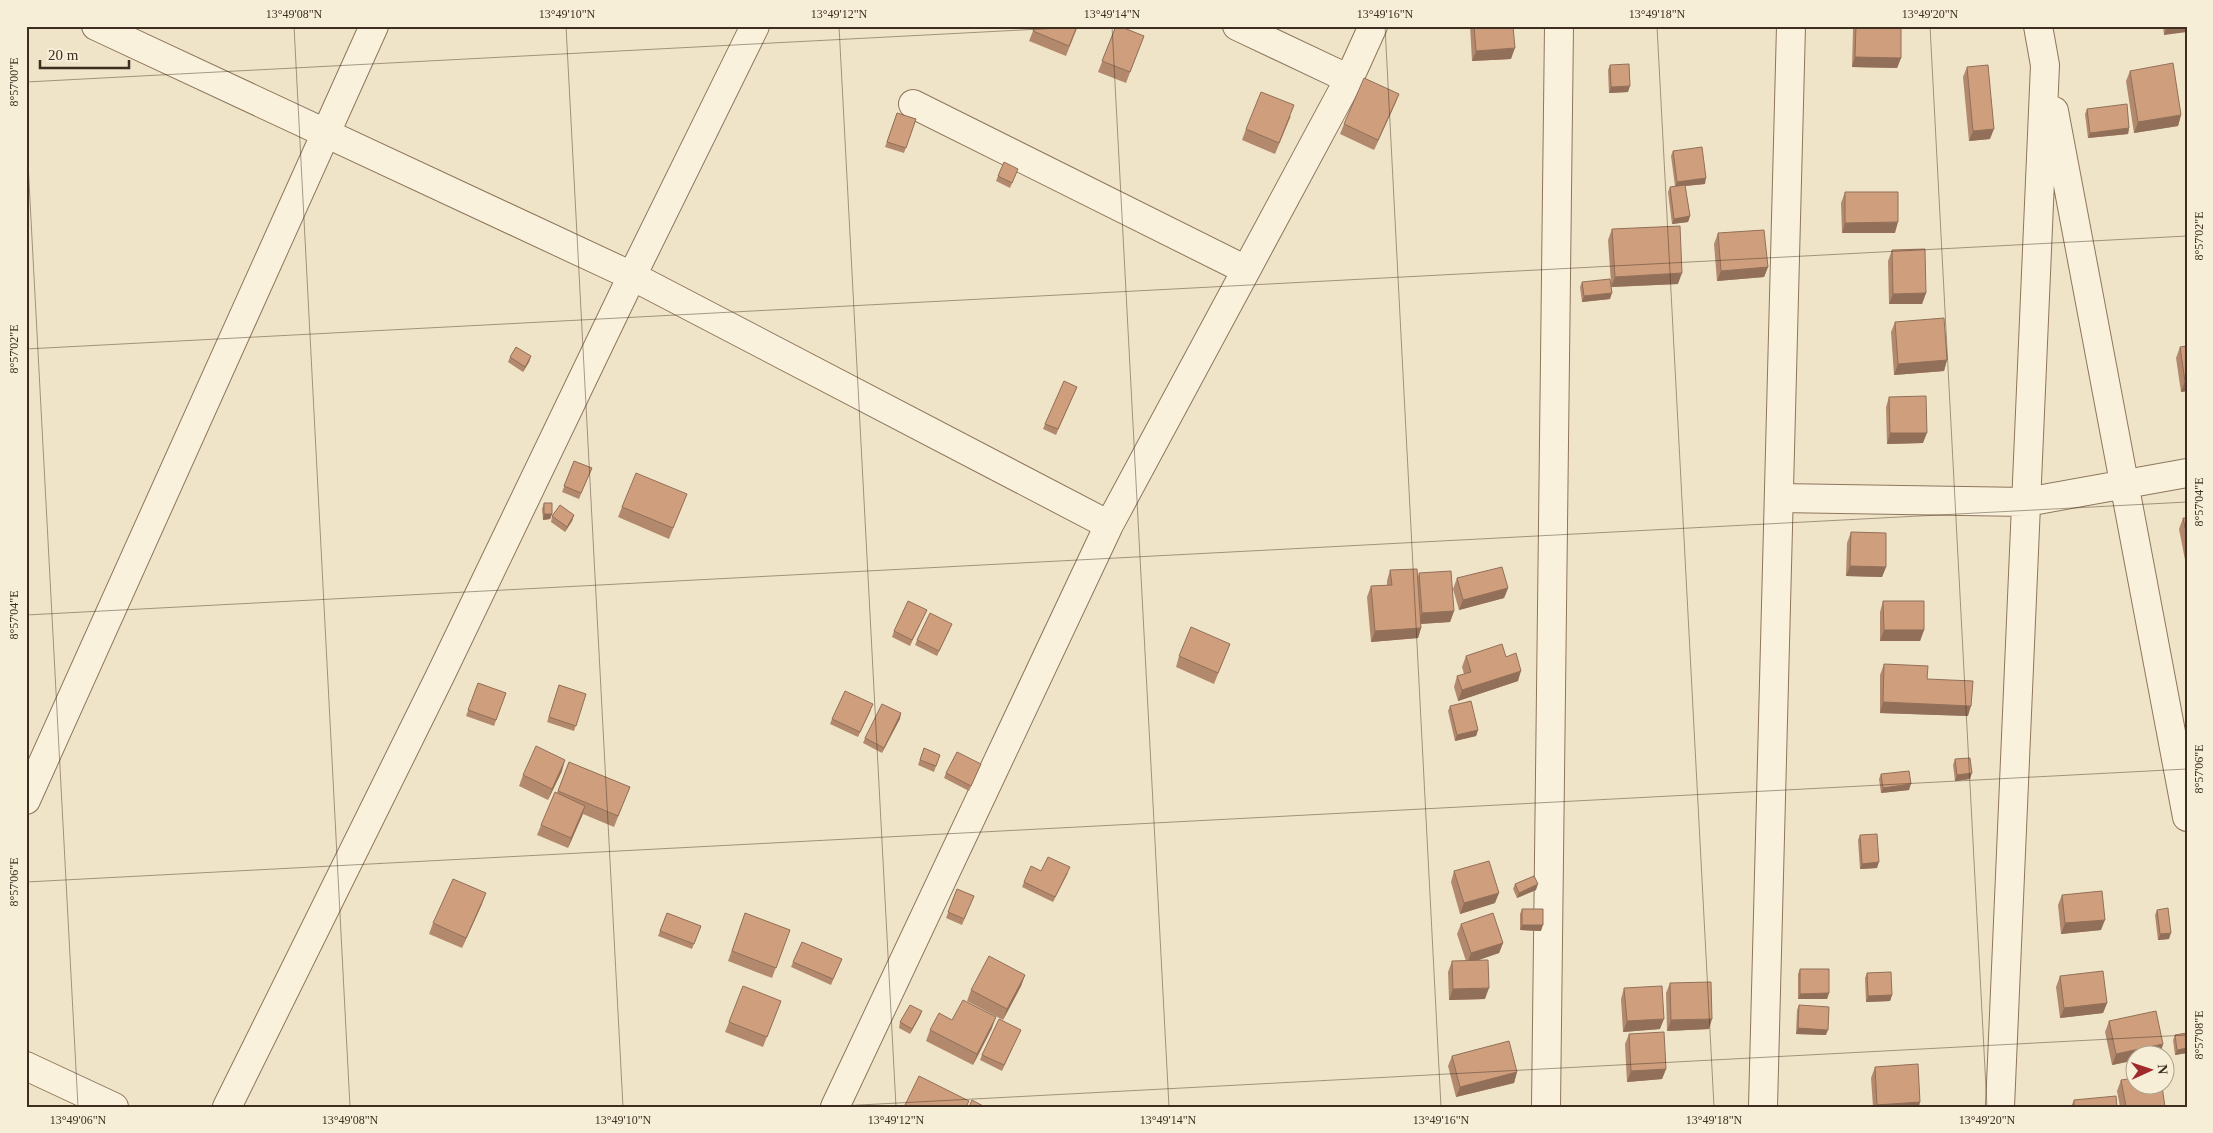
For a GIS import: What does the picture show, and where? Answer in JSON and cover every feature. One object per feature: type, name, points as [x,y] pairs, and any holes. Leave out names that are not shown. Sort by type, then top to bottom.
[{"type":"street","points":[[96,26],[632,276],[1109,525]]},
{"type":"street","points":[[26,800],[374,26]]},
{"type":"street","points":[[228,1107],[436,684],[632,276],[755,26]]},
{"type":"street","points":[[1237,26],[1349,79]]},
{"type":"street","points":[[835,1107],[1109,525],[1349,79],[1373,26]]},
{"type":"street","points":[[1546,1107],[1559,26]]},
{"type":"street","points":[[1764,1107],[1791,26]]},
{"type":"street","points":[[2038,26],[2187,817]]},
{"type":"street","points":[[2000,1107],[2045,65]]},
{"type":"street","points":[[913,104],[1246,270]]},
{"type":"street","points":[[1779,498],[2026,502],[2124,486],[2187,473]]},
{"type":"street","points":[[26,1066],[114,1107]]},
{"type":"building","points":[[1035,26],[1077,26],[1069,46],[1033,31]]},
{"type":"building","points":[[1116,26],[1144,36],[1130,72],[1102,61]]},
{"type":"building","points":[[1474,26],[1513,26],[1515,48],[1476,51]]},
{"type":"building","points":[[1856,26],[1901,26],[1901,58],[1855,57]]},
{"type":"building","points":[[2173,63],[2181,115],[2138,122],[2130,71]]},
{"type":"building","points":[[1629,64],[1630,86],[1611,87],[1610,65]]},
{"type":"building","points":[[1988,65],[1994,129],[1973,131],[1967,67]]},
{"type":"building","points":[[1364,78],[1399,94],[1378,140],[1344,124]]},
{"type":"building","points":[[1261,92],[1294,105],[1279,143],[1246,129]]},
{"type":"building","points":[[2127,104],[2129,128],[2090,133],[2087,109]]},
{"type":"building","points":[[897,113],[916,119],[906,148],[887,142]]},
{"type":"building","points":[[1702,147],[1706,178],[1677,182],[1673,151]]},
{"type":"building","points":[[1004,162],[1018,169],[1012,183],[998,176]]},
{"type":"building","points":[[1685,185],[1690,216],[1674,219],[1670,187]]},
{"type":"building","points":[[1845,192],[1898,192],[1898,222],[1845,223]]},
{"type":"building","points":[[1680,226],[1682,273],[1615,277],[1612,229]]},
{"type":"building","points":[[1764,230],[1768,267],[1721,271],[1718,233]]},
{"type":"building","points":[[1925,249],[1926,293],[1893,294],[1892,250]]},
{"type":"building","points":[[1610,279],[1612,293],[1584,296],[1582,282]]},
{"type":"building","points":[[1944,318],[1947,360],[1898,364],[1895,322]]},
{"type":"building","points":[[2187,346],[2187,381],[2185,381],[2180,347]]},
{"type":"building","points":[[516,347],[531,356],[525,367],[510,357]]},
{"type":"building","points":[[1064,381],[1077,387],[1058,429],[1045,424]]},
{"type":"building","points":[[1926,396],[1927,433],[1890,433],[1889,397]]},
{"type":"building","points":[[574,461],[592,468],[581,493],[564,486]]},
{"type":"building","points":[[636,473],[687,494],[673,528],[622,507]]},
{"type":"building","points":[[544,503],[552,503],[552,514],[544,514]]},
{"type":"building","points":[[560,505],[574,515],[567,527],[552,516]]},
{"type":"building","points":[[2183,518],[2187,518],[2187,537]]},
{"type":"building","points":[[1851,532],[1886,533],[1886,567],[1850,566]]},
{"type":"building","points":[[1502,567],[1508,588],[1463,600],[1457,578]]},
{"type":"building","points":[[1417,569],[1421,628],[1375,631],[1371,586],[1392,585],[1390,570]]},
{"type":"building","points":[[1451,571],[1454,611],[1422,613],[1419,573]]},
{"type":"building","points":[[908,601],[927,610],[912,640],[894,631]]},
{"type":"building","points":[[1883,601],[1924,601],[1924,630],[1884,630]]},
{"type":"building","points":[[930,613],[952,624],[939,651],[917,640]]},
{"type":"building","points":[[1191,627],[1230,644],[1218,673],[1179,656]]},
{"type":"building","points":[[1502,644],[1506,657],[1516,653],[1521,671],[1462,690],[1457,676],[1471,672],[1466,656]]},
{"type":"building","points":[[1884,664],[1928,666],[1927,679],[1973,681],[1971,706],[1883,702]]},
{"type":"building","points":[[478,683],[506,693],[496,720],[468,710]]},
{"type":"building","points":[[559,685],[586,694],[576,726],[549,717]]},
{"type":"building","points":[[845,691],[873,704],[860,732],[832,719]]},
{"type":"building","points":[[1471,701],[1478,730],[1457,735],[1450,706]]},
{"type":"building","points":[[882,704],[901,713],[884,748],[865,738]]},
{"type":"building","points":[[536,746],[565,760],[552,789],[523,775]]},
{"type":"building","points":[[924,748],[940,755],[936,766],[920,760]]},
{"type":"building","points":[[957,752],[981,764],[971,786],[946,773]]},
{"type":"building","points":[[1970,758],[1972,773],[1957,775],[1955,759]]},
{"type":"building","points":[[569,762],[630,787],[618,816],[558,791]]},
{"type":"building","points":[[1909,771],[1911,784],[1883,788],[1881,774]]},
{"type":"building","points":[[555,792],[585,806],[571,838],[541,825]]},
{"type":"building","points":[[1877,834],[1879,862],[1862,864],[1860,835]]},
{"type":"building","points":[[1048,857],[1070,867],[1055,897],[1024,882],[1031,866],[1041,871]]},
{"type":"building","points":[[1489,861],[1499,893],[1464,903],[1454,871]]},
{"type":"building","points":[[1534,876],[1538,884],[1519,893],[1515,884]]},
{"type":"building","points":[[453,879],[486,893],[466,938],[433,923]]},
{"type":"building","points":[[957,889],[974,896],[964,919],[948,912]]},
{"type":"building","points":[[2102,891],[2105,920],[2065,923],[2062,895]]},
{"type":"building","points":[[2168,908],[2171,933],[2160,934],[2157,910]]},
{"type":"building","points":[[1522,909],[1543,909],[1543,925],[1522,925]]},
{"type":"building","points":[[667,913],[701,926],[694,944],[660,931]]},
{"type":"building","points":[[745,913],[790,930],[776,968],[732,951]]},
{"type":"building","points":[[1493,913],[1503,943],[1471,953],[1461,924]]},
{"type":"building","points":[[802,942],[842,959],[833,979],[793,962]]},
{"type":"building","points":[[989,956],[1025,975],[1007,1009],[971,990]]},
{"type":"building","points":[[1488,960],[1489,988],[1453,989],[1452,961]]},
{"type":"building","points":[[1800,969],[1829,969],[1829,993],[1800,994]]},
{"type":"building","points":[[2103,971],[2107,1003],[2064,1008],[2060,976]]},
{"type":"building","points":[[1891,972],[1892,995],[1868,996],[1867,973]]},
{"type":"building","points":[[1711,982],[1712,1019],[1671,1020],[1670,983]]},
{"type":"building","points":[[743,986],[781,1001],[767,1037],[729,1022]]},
{"type":"building","points":[[1662,986],[1664,1019],[1627,1021],[1624,988]]},
{"type":"building","points":[[963,1000],[996,1017],[977,1054],[930,1030],[939,1013],[952,1020]]},
{"type":"building","points":[[910,1005],[922,1011],[912,1029],[900,1022]]},
{"type":"building","points":[[1799,1005],[1829,1007],[1828,1030],[1798,1028]]},
{"type":"building","points":[[2156,1011],[2163,1044],[2126,1046],[2126,1052],[2116,1054],[2109,1021]]},
{"type":"building","points":[[999,1019],[1021,1030],[1004,1065],[982,1055]]},
{"type":"building","points":[[1664,1032],[1666,1069],[1631,1071],[1629,1034]]},
{"type":"building","points":[[2187,1033],[2187,1048],[2177,1050],[2175,1035]]},
{"type":"building","points":[[1509,1041],[1517,1072],[1460,1087],[1452,1056]]},
{"type":"building","points":[[1918,1064],[1920,1102],[1877,1105],[1875,1067]]},
{"type":"building","points":[[919,1076],[969,1101],[966,1107],[908,1107],[905,1105]]},
{"type":"building","points":[[2126,1079],[2126,1096],[2163,1096],[2165,1107],[2126,1107],[2121,1080]]},
{"type":"building","points":[[2116,1096],[2117,1107],[2074,1107],[2074,1100]]},
{"type":"building","points":[[972,1100],[985,1107],[969,1107]]}]
